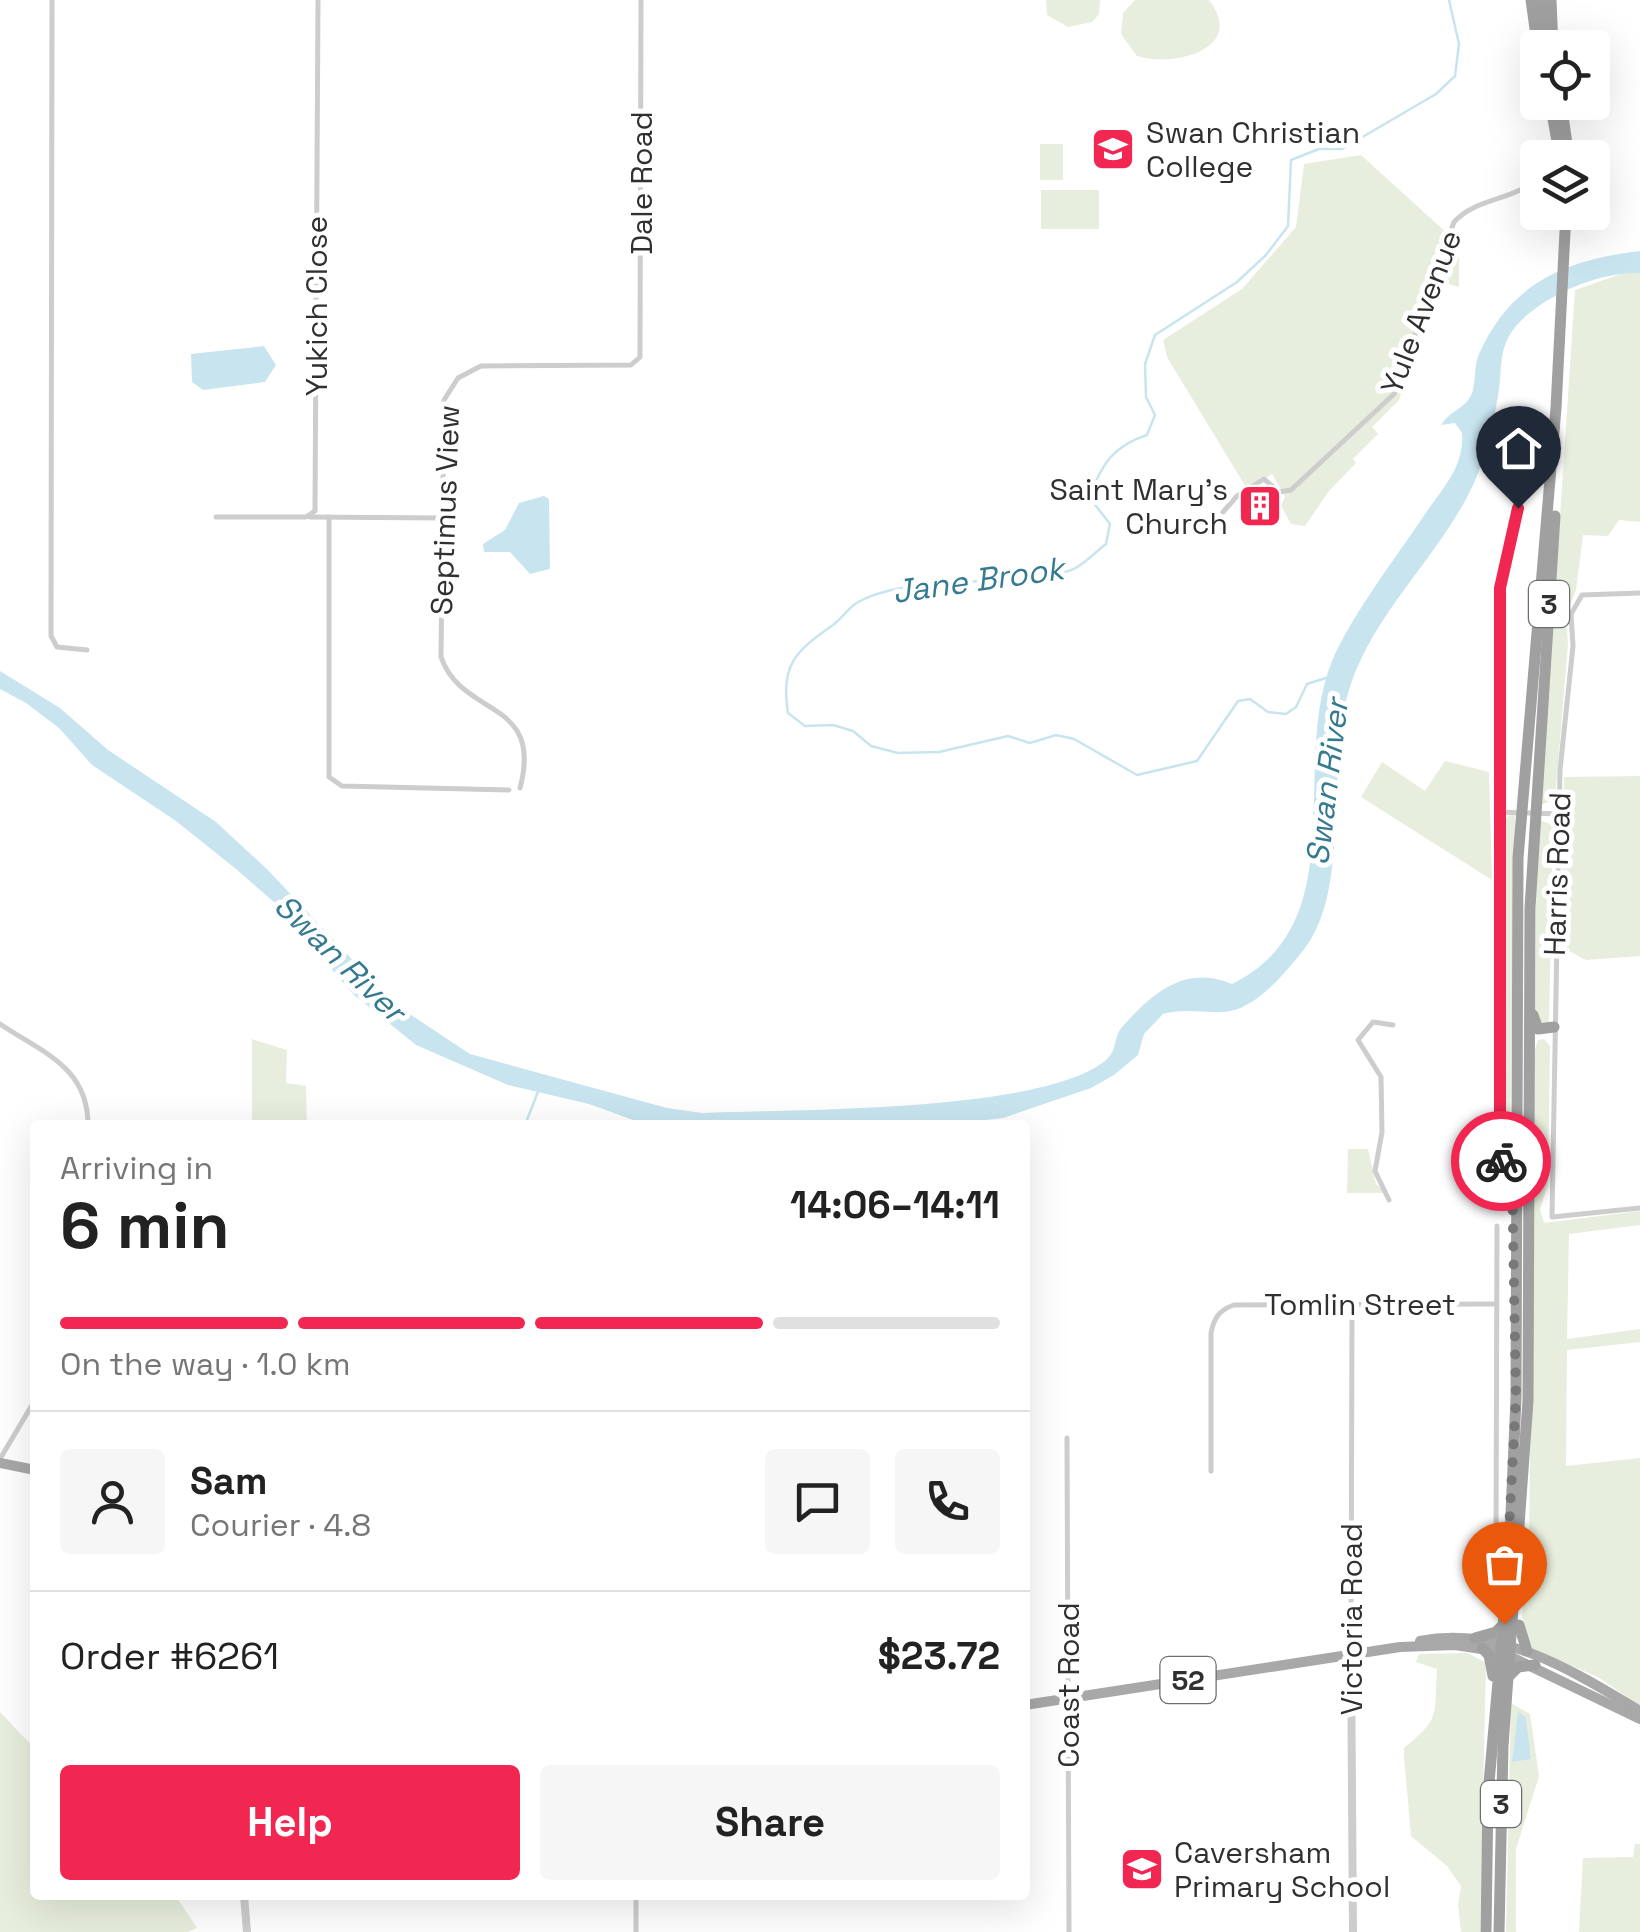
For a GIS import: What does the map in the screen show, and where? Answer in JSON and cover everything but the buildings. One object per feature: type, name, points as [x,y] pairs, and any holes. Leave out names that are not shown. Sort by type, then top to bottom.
[{"type":"highway","points":[[1531,0],[1537,30]]},
{"type":"highway","points":[[1540,0],[1540,30]]},
{"type":"highway","points":[[1551,0],[1552,30]]},
{"type":"highway","name":"3","points":[[1499,1932],[1503,1746],[1509,1676],[1504,1624],[1516,1398],[1516,1116],[1527,823],[1560,406],[1569,230]]},
{"type":"highway","name":"3","points":[[1486,1932],[1487,1810],[1496,1695],[1516,1617],[1528,1400],[1527,823]]},
{"type":"highway","points":[[1529,971],[1534,1026],[1543,1030],[1554,1027]]},
{"type":"highway","points":[[1529,1086],[1534,1040],[1547,1036],[1554,1042]]},
{"type":"highway","points":[[1516,1116],[1510,1152],[1500,1160],[1512,1172],[1516,1203]]},
{"type":"highway","points":[[1516,1617],[1527,1651]]},
{"type":"highway","points":[[1496,1695],[1491,1660],[1478,1643],[1504,1624]]},
{"type":"highway","points":[[1509,1676],[1518,1667],[1535,1665]]},
{"type":"main road","points":[[0,1461],[30,1469]]},
{"type":"main road","name":"52","points":[[1030,1704],[1351,1654],[1478,1643],[1527,1651],[1640,1711]]},
{"type":"main road","name":"52","points":[[1507,1649],[1640,1719]]},
{"type":"street","points":[[52,0],[51,636],[57,648],[86,650]]},
{"type":"street","name":"Yukich Close","points":[[306,517],[315,510],[316,502],[318,0]]},
{"type":"street","name":"Dale Road","points":[[635,364],[640,354],[641,0]]},
{"type":"street","name":"Yule Avenue","points":[[1224,512],[1237,496],[1264,479],[1278,492],[1291,490],[1389,400],[1453,224],[1469,209],[1520,188]]},
{"type":"street","name":"Septimus View","points":[[520,788],[523,755],[516,726],[498,709],[460,688],[441,657],[444,400],[458,378],[494,364],[635,364]]},
{"type":"street","points":[[1500,1160],[1496,1152],[1500,588],[1518,508]]},
{"type":"street","points":[[216,518],[442,518]]},
{"type":"street","points":[[329,518],[329,776],[342,786],[509,790]]},
{"type":"street","name":"Harris Road","points":[[1640,593],[1592,592],[1572,606],[1559,814],[1552,1217],[1640,1208]]},
{"type":"street","points":[[1499,812],[1559,814]]},
{"type":"street","points":[[1389,1200],[1375,1171],[1382,1132],[1380,1077],[1358,1040],[1373,1022],[1393,1025]]},
{"type":"street","points":[[0,1024],[76,1076],[88,1106],[88,1120]]},
{"type":"street","points":[[1496,1541],[1498,1226]]},
{"type":"street","name":"Tomlin Street","points":[[1211,1470],[1211,1333],[1214,1319],[1224,1308],[1234,1304],[1496,1304]]},
{"type":"street","name":"Victoria Road","points":[[1352,1305],[1352,1932]]},
{"type":"street","points":[[0,1461],[30,1409]]},
{"type":"street","name":"Coast Road","points":[[1067,1438],[1069,1932]]},
{"type":"street","points":[[244,1900],[247,1932]]},
{"type":"street","points":[[636,1900],[636,1932]]},
{"type":"green space","points":[[1046,0],[1100,0],[1099,14],[1092,22],[1068,27],[1047,15]]},
{"type":"green space","points":[[1135,0],[1209,0],[1218,17],[1219,31],[1201,51],[1186,56],[1137,56],[1121,34],[1123,13]]},
{"type":"green space","points":[[1040,144],[1063,144],[1063,180],[1040,180]]},
{"type":"green space","points":[[1361,155],[1459,244],[1459,287],[1438,281],[1399,400],[1372,427],[1378,434],[1353,459],[1356,463],[1329,491],[1305,526],[1291,524],[1281,506],[1285,496],[1272,474],[1247,489],[1167,357],[1163,340],[1242,289],[1296,227],[1304,164]]},
{"type":"green space","points":[[1041,190],[1099,190],[1099,229],[1041,229]]},
{"type":"green space","points":[[1627,272],[1640,273],[1640,522],[1619,520],[1608,536],[1583,535],[1576,590],[1566,615],[1568,645],[1554,800],[1541,805],[1575,290]]},
{"type":"green space","points":[[1445,761],[1489,772],[1492,880],[1361,797],[1382,762],[1425,791]]},
{"type":"green space","points":[[1640,776],[1640,956],[1586,960],[1565,949],[1561,937],[1564,777]]},
{"type":"green space","points":[[1510,814],[1515,815],[1515,829],[1510,1138],[1509,1146],[1500,1151],[1504,1077],[1502,824]]},
{"type":"green space","points":[[1537,819],[1553,825],[1549,1022],[1545,1025],[1535,1019]]},
{"type":"green space","points":[[252,1039],[287,1050],[286,1083],[306,1086],[307,1120],[252,1120]]},
{"type":"green space","points":[[1544,1039],[1550,1046],[1548,1184],[1540,1209],[1544,1223],[1640,1211],[1640,1225],[1569,1234],[1567,1339],[1640,1329],[1640,1342],[1567,1350],[1566,1466],[1640,1458],[1640,1706],[1598,1677],[1530,1648],[1522,1616],[1529,1542],[1535,1050],[1538,1040]]},
{"type":"green space","points":[[1348,1149],[1368,1149],[1376,1184],[1387,1193],[1347,1193]]},
{"type":"green space","points":[[1468,1653],[1486,1663],[1480,1932],[1461,1932],[1461,1886],[1447,1866],[1411,1836],[1404,1756],[1404,1748],[1424,1730],[1435,1707],[1437,1669],[1416,1662],[1419,1654]]},
{"type":"green space","points":[[1511,1703],[1530,1714],[1539,1776],[1516,1849],[1516,1932],[1506,1932]]},
{"type":"green space","points":[[0,1712],[30,1744],[30,1900],[178,1900],[197,1928],[188,1932],[0,1932]]},
{"type":"green space","points":[[1635,1844],[1640,1844],[1640,1932],[1579,1932],[1583,1858],[1633,1857]]},
{"type":"water","name":"Swan River","points":[[1640,251],[1640,273],[1608,276],[1557,295],[1528,314],[1506,342],[1491,429],[1474,483],[1357,667],[1341,726],[1328,894],[1319,923],[1305,948],[1269,988],[1247,1005],[1223,1012],[1163,1014],[1144,1034],[1138,1055],[1114,1075],[1091,1088],[1003,1118],[633,1120],[589,1104],[508,1085],[416,1045],[353,994],[275,903],[236,869],[176,821],[92,765],[59,728],[0,689],[0,671],[60,708],[108,750],[216,822],[268,870],[393,1003],[470,1054],[667,1108],[702,1113],[913,1105],[1029,1090],[1074,1077],[1106,1060],[1122,1027],[1170,986],[1199,978],[1232,984],[1270,957],[1294,923],[1307,883],[1320,703],[1332,661],[1361,608],[1455,469],[1462,433],[1455,423],[1441,425],[1469,399],[1479,354],[1492,329],[1524,292],[1565,269]]},
{"type":"water","points":[[264,346],[276,365],[265,382],[203,390],[192,382],[191,354]]},
{"type":"water","points":[[544,496],[549,499],[550,569],[530,574],[510,552],[484,552],[483,544],[505,530],[519,503]]},
{"type":"water","points":[[1518,1711],[1526,1718],[1531,1759],[1512,1762]]},
{"type":"waterway","name":"Jane Brook","points":[[1329,677],[1307,684],[1296,707],[1286,714],[1268,712],[1250,699],[1238,701],[1197,761],[1137,775],[1074,739],[1056,735],[1030,743],[1008,736],[939,752],[898,753],[871,746],[853,731],[833,725],[805,726],[788,713],[786,696],[789,670],[800,651],[855,604],[900,588],[1068,571],[1106,544],[1110,524],[1089,497],[1110,458],[1125,445],[1147,435],[1155,415],[1146,397],[1145,364],[1155,335],[1237,282],[1266,255],[1288,226],[1291,160],[1319,149],[1342,149],[1436,94],[1455,76],[1459,44],[1449,0]]},
{"type":"waterway","points":[[527,1120],[539,1089]]},
{"type":"way so far","points":[[1501,1161],[1512,1172],[1516,1203],[1516,1398],[1504,1624]]},
{"type":"place","name":"Swan Christian College","points":[[1113,149]]},
{"type":"place","name":"Saint Mary's Church","points":[[1260,506]]},
{"type":"place","name":"Caversham Primary School","points":[[1142,1869]]},
{"type":"route","points":[[1501,1161],[1496,1152],[1500,1120],[1500,588],[1518,508]]}]
